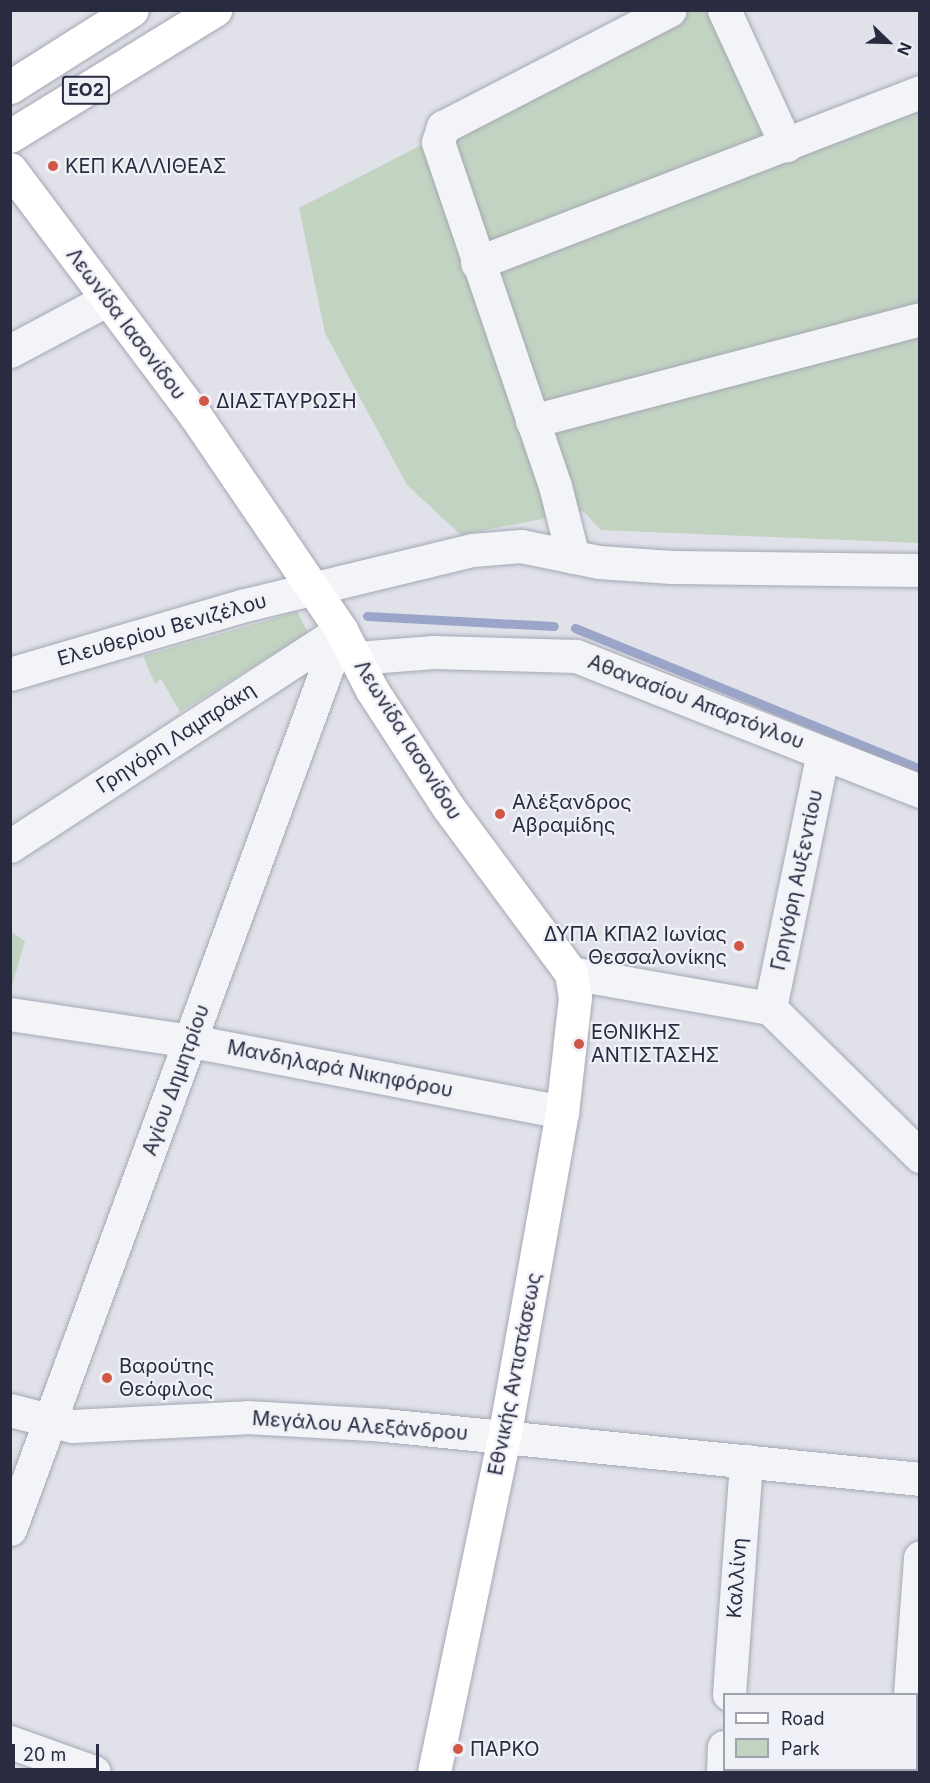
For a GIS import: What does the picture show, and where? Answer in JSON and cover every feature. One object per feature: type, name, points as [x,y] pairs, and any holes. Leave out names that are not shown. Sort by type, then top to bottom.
[{"type":"main road","name":"ΕΟ2","points":[[10,87],[132,10]]},
{"type":"main road","name":"ΕΟ2","points":[[10,136],[215,10]]},
{"type":"main road","name":"Λεωνίδα Ιασονίδου","points":[[10,169],[106,300],[197,418],[314,587],[448,807],[571,973]]},
{"type":"main road","name":"Εθνικής Αντιστάσεως","points":[[434,1773],[504,1437],[562,1112],[575,997],[571,973]]},
{"type":"street","points":[[573,557],[532,421],[442,164],[438,142],[443,127],[670,10]]},
{"type":"street","points":[[724,10],[786,145]]},
{"type":"street","points":[[477,263],[920,92]]},
{"type":"street","points":[[10,351],[106,300]]},
{"type":"street","points":[[532,421],[920,319]]},
{"type":"street","name":"Ελευθερίου Βενιζέλου","points":[[10,674],[314,587],[482,549],[521,546],[573,557],[682,567],[920,570]]},
{"type":"street","name":"Αθανασίου Απαρτόγλου","points":[[349,644],[434,651],[576,656],[920,791]]},
{"type":"street","name":"Γρηγόρη Λαμπράκη","points":[[10,846],[349,644]]},
{"type":"street","name":"Αγίου Δημητρίου","points":[[10,1529],[191,1041],[349,644]]},
{"type":"street","name":"Γρηγόρη Αυξεντίου","points":[[770,1008],[823,753]]},
{"type":"street","points":[[571,973],[770,1008],[920,1155]]},
{"type":"street","name":"Μανδηλαρά Νικηφόρου","points":[[10,1014],[191,1041],[562,1112]]},
{"type":"street","name":"Μεγάλου Αλεξάνδρου","points":[[10,1410],[50,1423],[247,1417],[504,1437],[920,1479]]},
{"type":"street","name":"Καλλίνη","points":[[729,1693],[746,1461]]},
{"type":"street","points":[[910,1693],[920,1557]]},
{"type":"street","points":[[10,1742],[94,1773]]},
{"type":"green space","points":[[682,11],[717,11],[785,160],[919,108],[919,543],[601,530],[583,511],[461,535],[407,485],[325,333],[299,208]]},
{"type":"green space","points":[[297,612],[308,632],[180,712],[161,679],[155,684],[143,656]]},
{"type":"green space","points":[[11,932],[25,941],[11,989]]},
{"type":"waterway","points":[[367,616],[554,626]]},
{"type":"waterway","points":[[575,628],[920,769]]},
{"type":"place","name":"ΚΕΠ ΚΑΛΛΙΘΕΑΣ","points":[[53,166]]},
{"type":"place","name":"ΔΙΑΣΤΑΥΡΩΣΗ","points":[[204,401]]},
{"type":"place","name":"Αλέξανδρος Αβραμίδης","points":[[500,814]]},
{"type":"place","name":"ΔΥΠΑ ΚΠΑ2 Ιωνίας Θεσσαλονίκης","points":[[739,946]]},
{"type":"place","name":"ΕΘΝΙΚΗΣ ΑΝΤΙΣΤΑΣΗΣ","points":[[579,1044]]},
{"type":"place","name":"Βαρούτης Θεόφιλος","points":[[107,1378]]},
{"type":"place","name":"ΠΑΡΚΟ","points":[[458,1749]]}]
